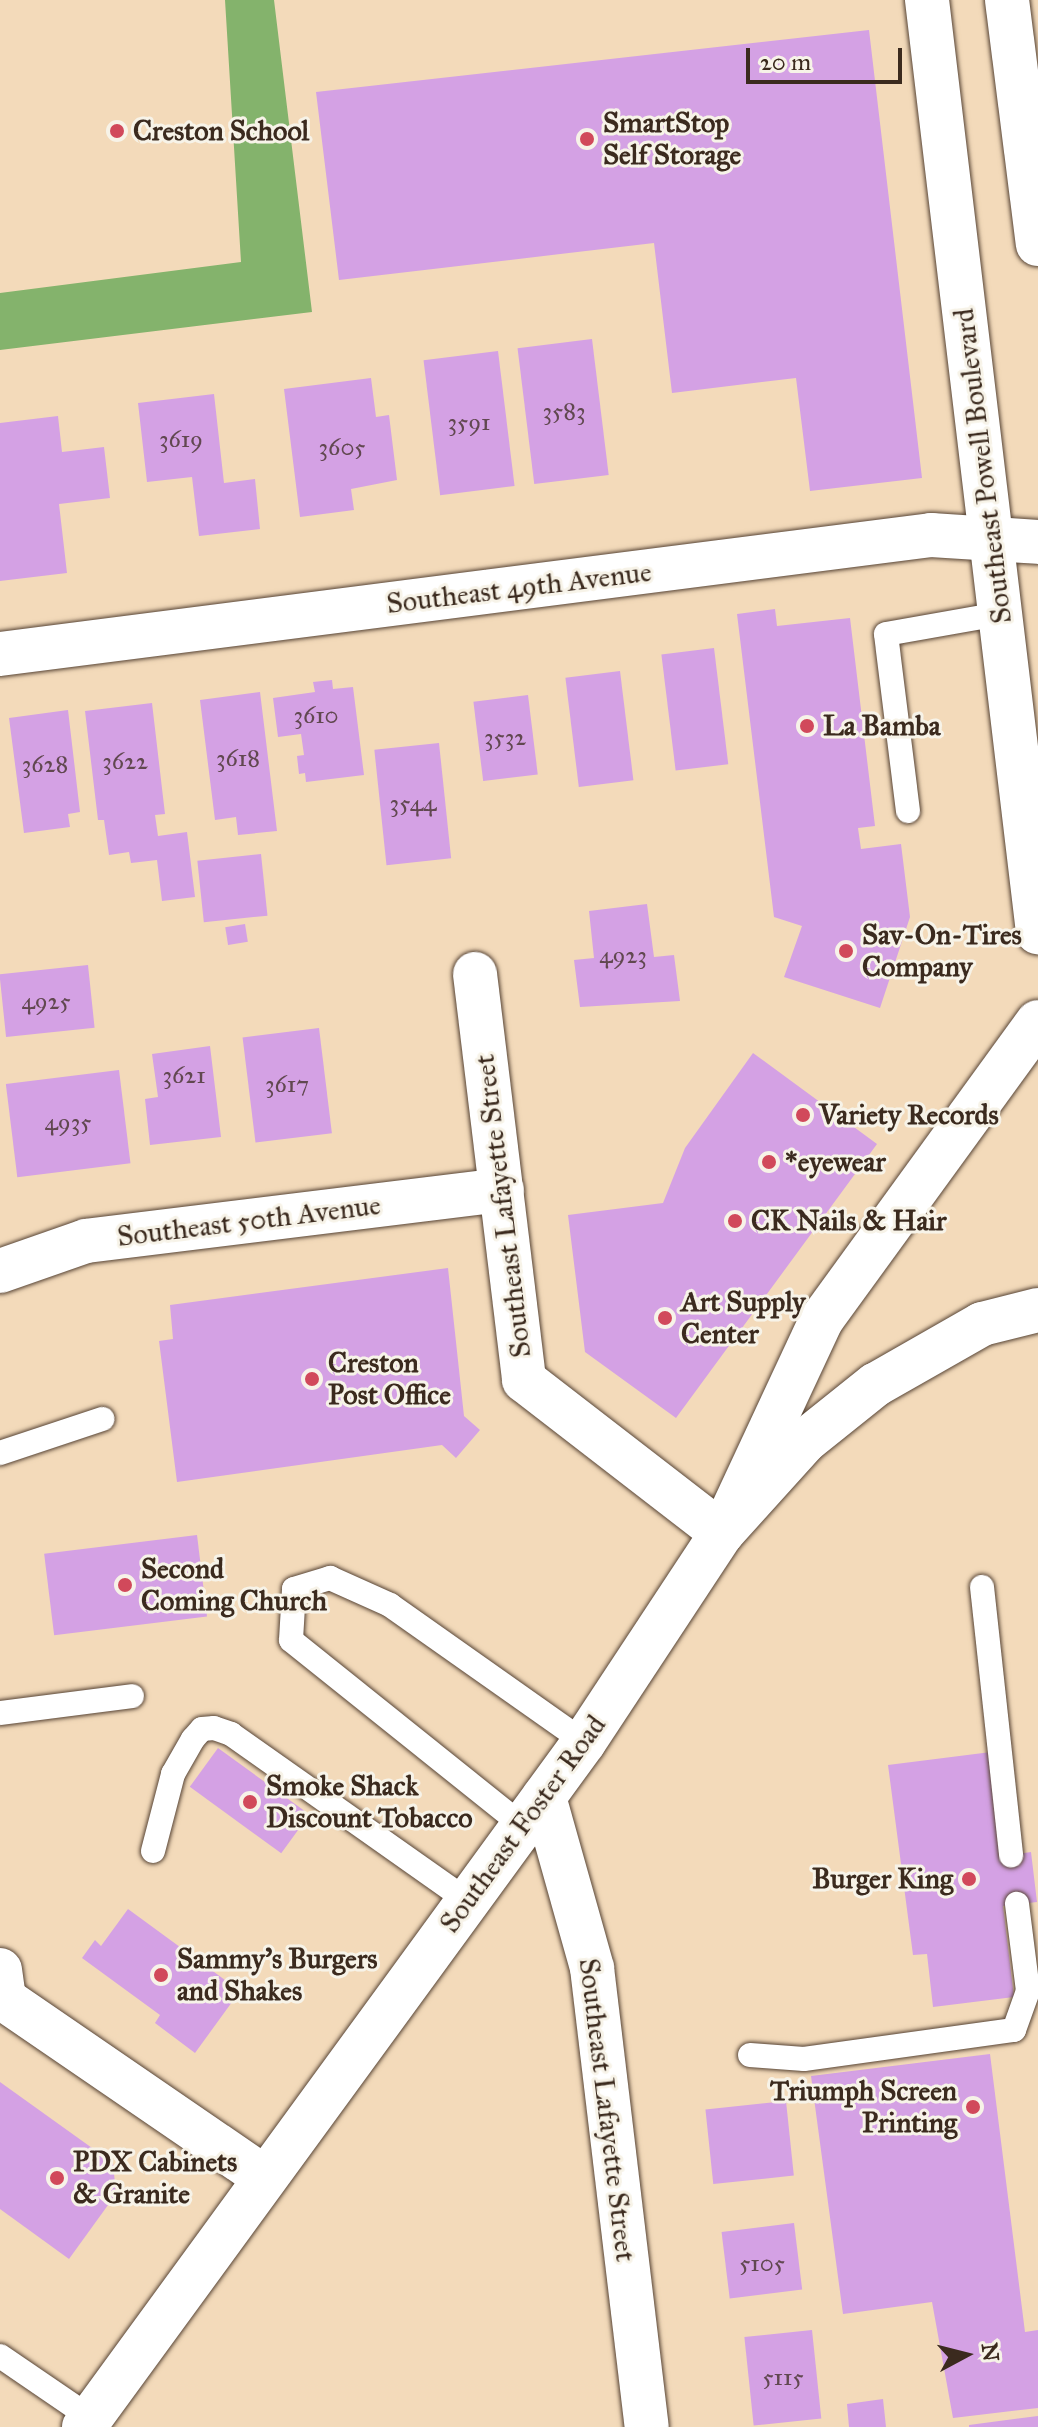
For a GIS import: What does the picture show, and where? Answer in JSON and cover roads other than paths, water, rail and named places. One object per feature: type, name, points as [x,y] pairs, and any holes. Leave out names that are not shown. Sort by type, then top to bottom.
[{"type":"main road","name":"Southeast Powell Boulevard","points":[[927,0],[1038,932]]},
{"type":"main road","points":[[1007,0],[1038,244]]},
{"type":"main road","name":"Southeast 49th Avenue","points":[[0,654],[931,535],[1038,542]]},
{"type":"main road","name":"Southeast Lafayette Street","points":[[475,974],[524,1380],[722,1533]]},
{"type":"main road","points":[[722,1533],[822,1319],[1038,1022]]},
{"type":"main road","name":"Southeast 50th Avenue","points":[[0,1271],[86,1241],[502,1190]]},
{"type":"main road","name":"Southeast Foster Road","points":[[87,2422],[584,1742],[722,1533],[805,1441],[875,1385],[982,1324],[1038,1310]]},
{"type":"main road","name":"Southeast Lafayette Street","points":[[534,1812],[592,1968],[647,2427]]},
{"type":"main road","points":[[1,1990],[265,2178]]},
{"type":"lane","points":[[908,811],[886,634],[1000,614]]},
{"type":"lane","points":[[0,1453],[102,1419]]},
{"type":"lane","points":[[534,1812],[291,1640],[294,1589],[330,1578],[390,1605],[584,1742]]},
{"type":"lane","points":[[982,1587],[1011,1855]]},
{"type":"lane","points":[[0,1713],[132,1696]]},
{"type":"lane","points":[[153,1851],[173,1774],[193,1739],[202,1729],[214,1728],[231,1734],[468,1901]]},
{"type":"lane","points":[[750,2055],[804,2059],[1014,2030],[1028,1991],[1017,1904]]},
{"type":"lane","points":[[0,2356],[87,2422]]},
{"type":"place","name":"Creston School","points":[[117,131]]},
{"type":"place","name":"SmartStop Self Storage","points":[[587,139]]},
{"type":"place","name":"La Bamba","points":[[807,726]]},
{"type":"place","name":"Sav-On-Tires Company","points":[[846,951]]},
{"type":"place","name":"Variety Records","points":[[803,1115]]},
{"type":"place","name":"*eyewear","points":[[769,1162]]},
{"type":"place","name":"CK Nails & Hair","points":[[735,1221]]},
{"type":"place","name":"Art Supply Center","points":[[665,1318]]},
{"type":"place","name":"Creston Post Office","points":[[312,1379]]},
{"type":"place","name":"Second Coming Church","points":[[125,1585]]},
{"type":"place","name":"Smoke Shack Discount Tobacco","points":[[250,1802]]},
{"type":"place","name":"Burger King","points":[[969,1879]]},
{"type":"place","name":"Sammy's Burgers and Shakes","points":[[161,1975]]},
{"type":"place","name":"Triumph Screen Printing","points":[[973,2107]]},
{"type":"place","name":"PDX Cabinets & Granite","points":[[57,2178]]}]
